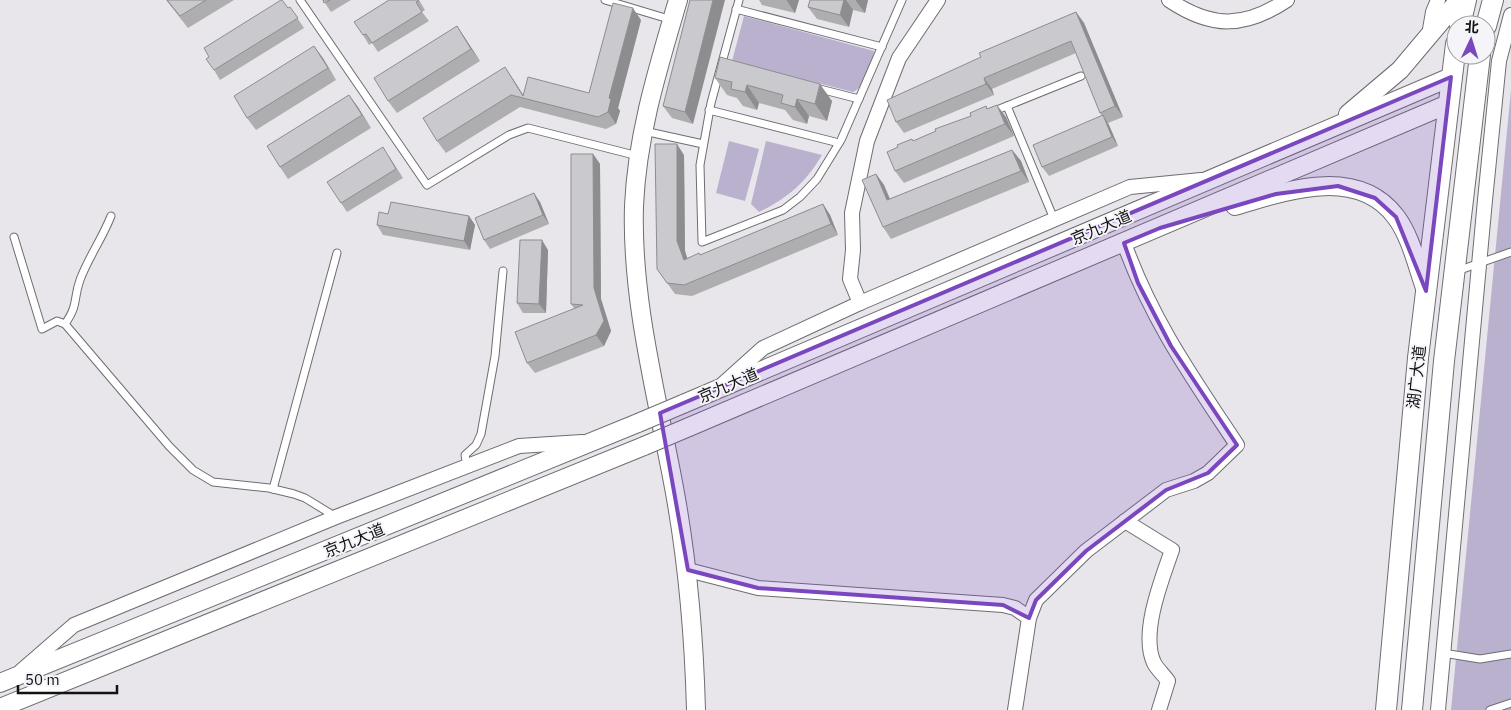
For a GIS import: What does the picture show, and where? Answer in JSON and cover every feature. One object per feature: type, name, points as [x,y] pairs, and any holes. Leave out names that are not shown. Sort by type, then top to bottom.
[{"type":"main road","points":[[1489,15],[1493,0]]},
{"type":"main road","points":[[1448,1],[1455,15]]},
{"type":"main road","name":"湖广大道","points":[[1386,710],[1418,358],[1453,65]]},
{"type":"main road","name":"湖广大道","points":[[1412,710],[1444,361],[1479,65]]},
{"type":"street","points":[[678,0],[652,91],[643,131],[634,207],[641,311],[688,570],[694,630],[696,710]]},
{"type":"street","points":[[860,303],[850,279],[853,250],[852,213],[867,141],[899,58],[938,0]]},
{"type":"street","points":[[1169,0],[1202,17],[1235,22],[1262,16],[1287,0]]},
{"type":"street","points":[[1323,132],[1378,91],[1428,38],[1448,1]]},
{"type":"street","points":[[1438,710],[1479,264],[1500,61],[1511,15]]},
{"type":"street","name":"京九大道","points":[[7,680],[593,442],[1451,77]]},
{"type":"street","name":"京九大道","points":[[0,708],[644,446],[1448,104]]},
{"type":"street","points":[[715,390],[764,348],[860,303],[1130,186],[1212,180]]},
{"type":"street","points":[[1160,228],[1276,194],[1319,186],[1338,186],[1357,190],[1375,198],[1396,216],[1405,232],[1426,291]]},
{"type":"street","points":[[1015,710],[1029,618],[1036,600],[1086,551],[1166,490],[1194,481],[1208,473],[1237,445],[1171,346],[1138,283],[1124,243]]},
{"type":"street","points":[[7,680],[74,625],[336,517],[519,446],[593,442]]},
{"type":"street","points":[[1125,521],[1172,550],[1154,606],[1150,642],[1154,663],[1168,681],[1159,710]]},
{"type":"street","points":[[688,570],[758,588],[1004,605],[1015,608],[1029,618]]},
{"type":"lane","points":[[300,0],[427,185],[509,135],[528,128],[639,156]]},
{"type":"lane","points":[[605,0],[672,20]]},
{"type":"lane","points":[[739,0],[703,144],[700,165],[702,242],[783,210],[816,179],[839,143],[902,0]]},
{"type":"lane","points":[[736,10],[882,47]]},
{"type":"lane","points":[[722,63],[731,66]]},
{"type":"lane","points":[[980,117],[1081,76]]},
{"type":"lane","points":[[804,85],[859,99]]},
{"type":"lane","points":[[1007,106],[1054,220]]},
{"type":"lane","points":[[710,110],[839,143]]},
{"type":"lane","points":[[643,131],[703,144]]},
{"type":"lane","points":[[65,324],[74,310],[80,281],[103,238],[111,216]]},
{"type":"lane","points":[[14,237],[42,329],[57,322],[65,324],[186,465],[213,482],[273,489],[306,498],[336,517]]},
{"type":"lane","points":[[1454,272],[1511,252]]},
{"type":"lane","points":[[273,489],[337,253]]},
{"type":"lane","points":[[467,466],[465,455],[476,445],[481,434],[495,356],[503,271]]},
{"type":"lane","points":[[1443,654],[1480,659],[1511,654]]},
{"type":"lane","points":[[1490,710],[1511,703]]},
{"type":"highlighted area","points":[[1451,77],[1426,291],[1396,217],[1375,198],[1338,186],[1276,194],[1160,228],[1124,243],[1138,283],[1171,346],[1237,445],[1208,473],[1166,490],[1086,551],[1036,600],[1029,618],[1003,605],[758,588],[705,576],[688,570],[660,413]]},
{"type":"shaded area","points":[[744,16],[874,51],[867,75],[861,86],[853,92],[732,61]]},
{"type":"shaded area","points":[[1511,90],[1511,710],[1451,710]]},
{"type":"shaded area","points":[[729,141],[759,149],[745,201],[716,193]]},
{"type":"shaded area","points":[[766,141],[822,155],[803,181],[779,201],[759,212],[751,204]]},
{"type":"building","points":[[167,0],[206,0],[180,16]]},
{"type":"building","points":[[281,0],[288,8],[290,7],[298,18],[214,70],[206,59],[209,57],[204,48]]},
{"type":"building","points":[[389,0],[418,0],[416,2],[422,12],[372,43],[366,34],[363,35],[354,22]]},
{"type":"building","points":[[690,0],[713,0],[685,112],[663,106]]},
{"type":"building","points":[[810,0],[844,0],[840,15],[808,7]]},
{"type":"building","points":[[613,3],[633,8],[609,98],[611,99],[608,112],[598,117],[511,95],[437,141],[423,118],[505,67],[523,96],[528,77],[589,93]]},
{"type":"building","points":[[1076,12],[1115,106],[1100,113],[1071,41],[984,78],[986,84],[896,122],[887,100],[981,57],[979,53]]},
{"type":"building","points":[[457,26],[471,49],[388,101],[374,78]]},
{"type":"building","points":[[314,46],[328,68],[247,118],[234,96]]},
{"type":"building","points":[[720,57],[820,84],[815,104],[797,99],[795,107],[781,103],[783,95],[747,85],[745,92],[731,89],[732,82],[715,78]]},
{"type":"building","points":[[349,95],[362,115],[280,167],[267,146]]},
{"type":"building","points":[[997,105],[1005,124],[895,171],[887,152],[898,147],[897,145],[912,139],[913,141],[936,131],[935,129],[971,116],[970,113],[986,106],[987,109]]},
{"type":"building","points":[[1103,115],[1112,137],[1042,167],[1033,145]]},
{"type":"building","points":[[655,144],[677,144],[677,241],[684,260],[823,204],[831,224],[684,285],[667,283],[657,269]]},
{"type":"building","points":[[383,147],[396,169],[341,203],[327,182]]},
{"type":"building","points":[[1012,150],[1021,171],[883,227],[862,180],[876,174],[887,200]]},
{"type":"building","points":[[571,154],[593,154],[594,288],[604,321],[596,335],[527,363],[515,332],[583,305],[571,304]]},
{"type":"building","points":[[534,193],[543,215],[484,240],[475,218]]},
{"type":"building","points":[[391,202],[469,216],[464,241],[377,225],[379,212],[388,214]]},
{"type":"building","points":[[520,240],[542,240],[539,304],[517,303]]}]
